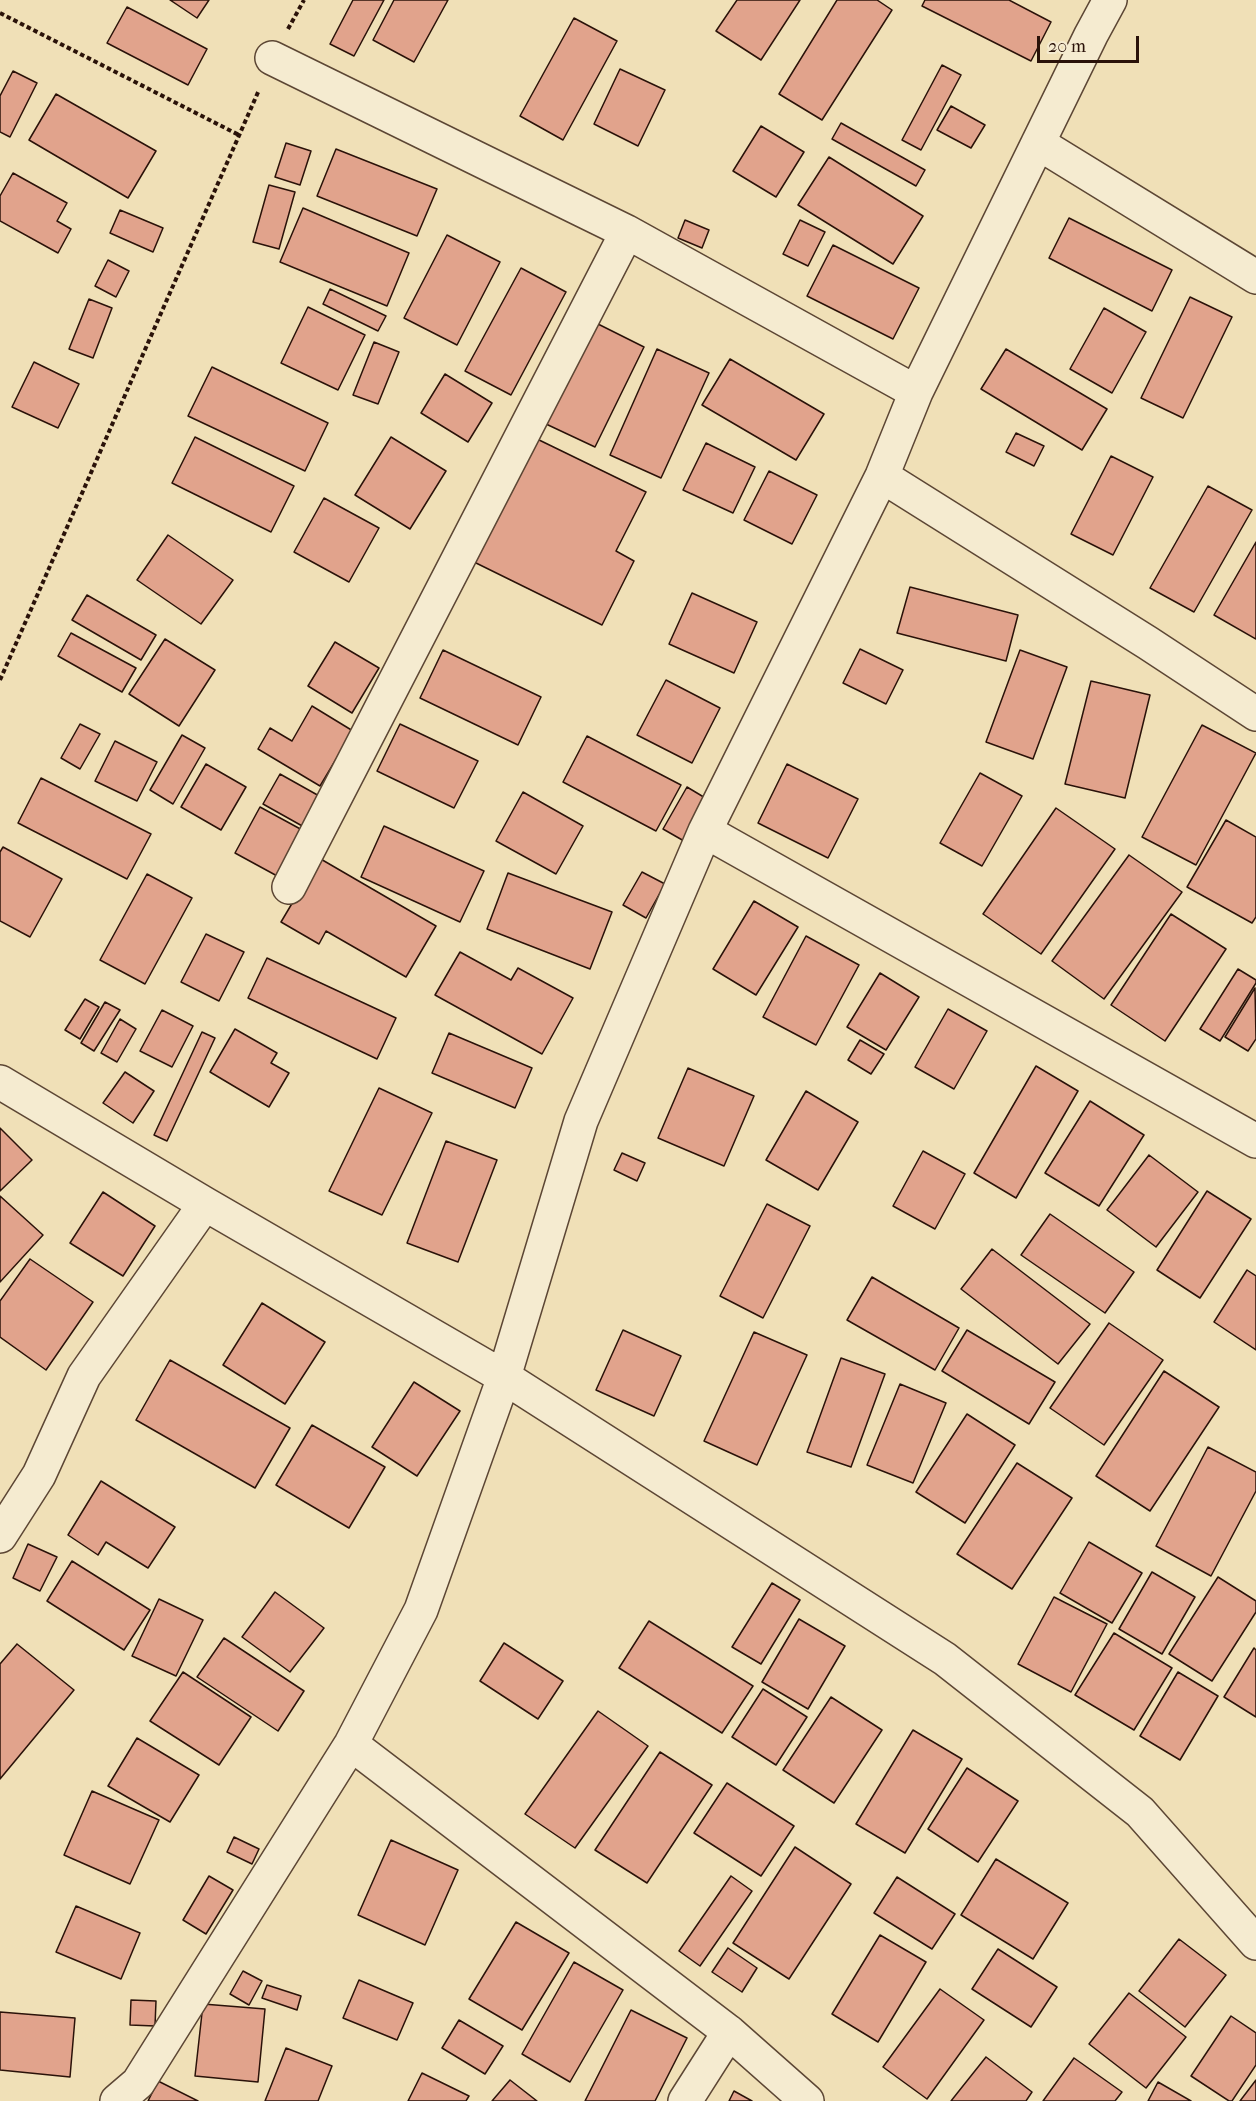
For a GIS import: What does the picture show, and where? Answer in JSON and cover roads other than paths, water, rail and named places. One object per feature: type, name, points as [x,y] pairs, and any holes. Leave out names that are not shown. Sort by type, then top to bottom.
[{"type":"street","points":[[117,2101],[138,2083],[351,1744],[421,1610],[504,1377],[581,1121],[705,831],[882,476],[916,392],[1110,0]]},
{"type":"street","points":[[272,58],[627,232],[916,392]]},
{"type":"street","points":[[1038,143],[1256,277]]},
{"type":"street","points":[[289,887],[627,232]]},
{"type":"street","points":[[882,476],[1256,714]]},
{"type":"street","points":[[705,831],[1256,1141]]},
{"type":"street","points":[[0,1082],[504,1377],[945,1659],[1140,1812],[1256,1943]]},
{"type":"street","points":[[0,1536],[39,1474],[84,1376],[205,1204]]},
{"type":"street","points":[[351,1744],[729,2032],[807,2101]]},
{"type":"street","points":[[685,2101],[729,2032]]}]
